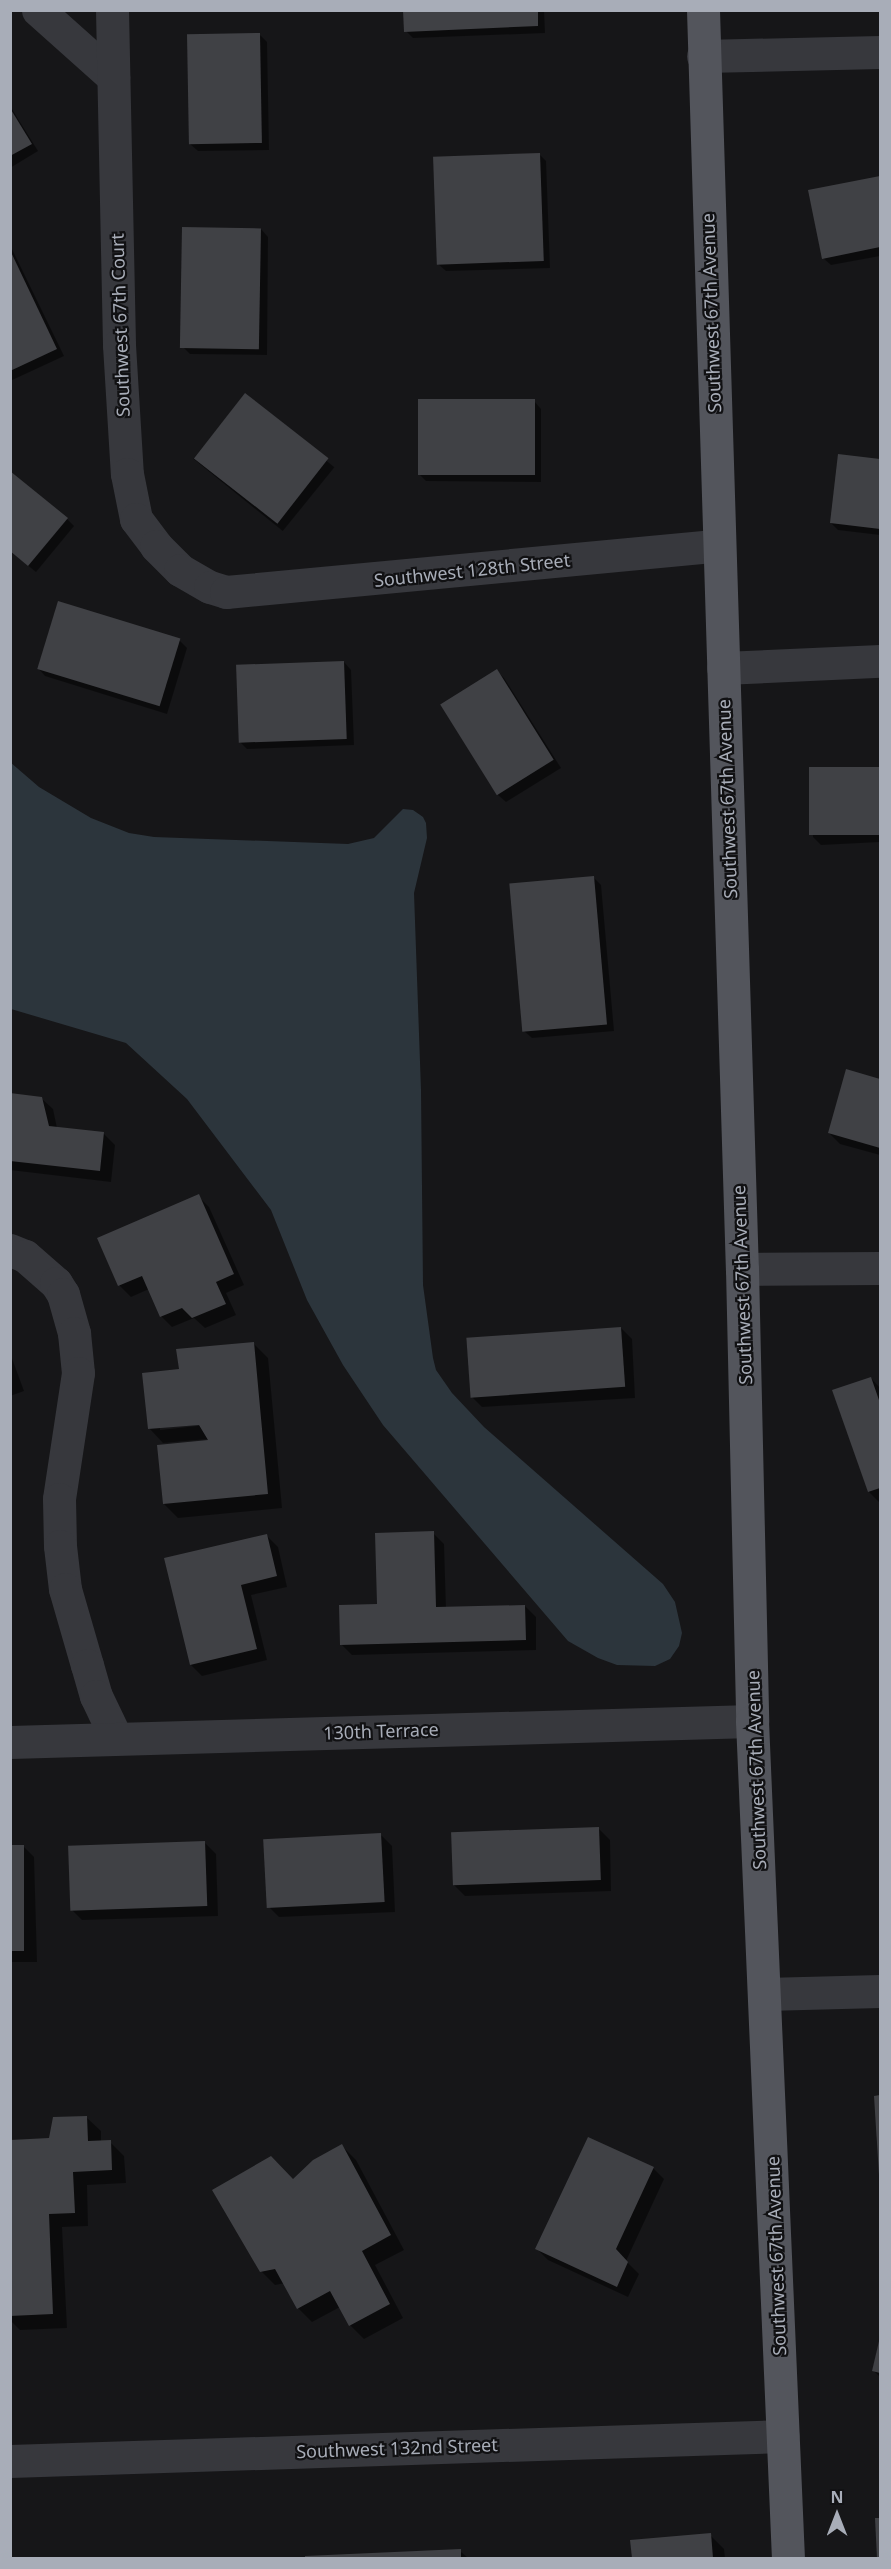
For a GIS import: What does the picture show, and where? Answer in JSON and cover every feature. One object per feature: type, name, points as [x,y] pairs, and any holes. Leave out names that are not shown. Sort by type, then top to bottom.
[{"type":"main road","name":"Southwest 67th Avenue","points":[[703,10],[717,546],[742,1269],[752,1721],[788,2559]]},
{"type":"street","points":[[38,10],[113,77]]},
{"type":"street","name":"Southwest 67th Court","points":[[112,10],[119,345],[131,504],[136,519],[180,570],[210,587],[226,592]]},
{"type":"street","points":[[703,56],[880,52]]},
{"type":"street","name":"Southwest 128th Street","points":[[226,592],[717,546]]},
{"type":"street","points":[[723,668],[880,661]]},
{"type":"street","points":[[10,1250],[25,1256],[56,1283],[63,1294],[74,1333],[78,1373],[59,1499],[60,1546],[65,1589],[96,1696],[116,1738]]},
{"type":"street","points":[[742,1269],[880,1268]]},
{"type":"street","name":"130th Terrace","points":[[10,1742],[752,1721]]},
{"type":"street","points":[[765,1994],[880,1990]]},
{"type":"street","name":"Southwest 132nd Street","points":[[10,2461],[783,2436]]},
{"type":"shaded area","points":[[10,762],[39,787],[91,818],[129,833],[154,837],[348,844],[374,838],[403,809],[413,810],[423,817],[426,823],[427,838],[414,893],[421,1090],[423,1285],[436,1370],[452,1393],[484,1427],[663,1584],[675,1602],[682,1633],[679,1646],[670,1659],[655,1666],[617,1665],[598,1658],[568,1641],[383,1425],[343,1365],[307,1300],[271,1210],[187,1099],[126,1043],[11,1009]]},
{"type":"building","points":[[403,10],[538,10],[538,26],[404,32]]},
{"type":"building","points":[[260,33],[262,143],[189,144],[187,34]]},
{"type":"building","points":[[10,108],[32,144],[10,156]]},
{"type":"building","points":[[540,153],[544,261],[437,265],[433,157]]},
{"type":"building","points":[[880,176],[880,247],[822,259],[808,190]]},
{"type":"building","points":[[182,227],[261,228],[259,349],[180,348]]},
{"type":"building","points":[[10,250],[57,349],[10,371]]},
{"type":"building","points":[[245,393],[329,458],[277,524],[194,458]]},
{"type":"building","points":[[418,399],[535,399],[535,475],[418,475]]},
{"type":"building","points":[[838,454],[880,459],[880,529],[830,523]]},
{"type":"building","points":[[10,471],[68,518],[28,566],[10,551]]},
{"type":"building","points":[[58,601],[180,638],[160,706],[37,669]]},
{"type":"building","points":[[344,661],[347,739],[239,743],[236,665]]},
{"type":"building","points":[[497,669],[554,760],[497,795],[440,705]]},
{"type":"building","points":[[809,767],[880,767],[880,835],[809,835]]},
{"type":"building","points":[[594,876],[607,1024],[522,1032],[509,883]]},
{"type":"building","points":[[846,1069],[880,1079],[880,1148],[828,1133]]},
{"type":"building","points":[[10,1093],[42,1097],[49,1126],[104,1132],[100,1171],[10,1161]]},
{"type":"building","points":[[199,1194],[234,1274],[216,1282],[226,1304],[192,1318],[182,1308],[160,1317],[142,1276],[118,1286],[97,1238]]},
{"type":"building","points":[[621,1327],[625,1387],[471,1398],[466,1338]]},
{"type":"building","points":[[254,1342],[268,1494],[163,1504],[157,1445],[208,1440],[199,1425],[148,1429],[142,1373],[179,1369],[176,1349]]},
{"type":"building","points":[[871,1377],[880,1403],[880,1488],[868,1492],[832,1390]]},
{"type":"building","points":[[434,1531],[436,1607],[525,1605],[526,1640],[340,1645],[339,1605],[377,1604],[375,1533]]},
{"type":"building","points":[[267,1534],[277,1576],[241,1585],[257,1649],[190,1665],[164,1558]]},
{"type":"building","points":[[599,1827],[601,1880],[453,1885],[451,1832]]},
{"type":"building","points":[[381,1833],[385,1902],[267,1908],[263,1839]]},
{"type":"building","points":[[205,1841],[207,1906],[70,1911],[68,1846]]},
{"type":"building","points":[[10,1845],[24,1845],[24,1951],[10,1951]]},
{"type":"building","points":[[880,2095],[880,2175],[879,2175],[874,2096]]},
{"type":"building","points":[[87,2116],[88,2141],[111,2140],[112,2170],[73,2172],[75,2213],[49,2214],[53,2314],[10,2316],[10,2140],[49,2138],[53,2117]]},
{"type":"building","points":[[588,2137],[654,2167],[616,2249],[628,2262],[617,2287],[535,2249]]},
{"type":"building","points":[[342,2144],[391,2235],[362,2251],[390,2304],[349,2326],[330,2291],[297,2309],[275,2269],[260,2272],[212,2190],[271,2156],[293,2179],[313,2160]]},
{"type":"building","points":[[880,2337],[880,2373],[872,2371]]},
{"type":"building","points":[[875,2518],[880,2518],[880,2558],[877,2558]]},
{"type":"building","points":[[711,2533],[713,2558],[632,2558],[630,2540]]},
{"type":"building","points":[[461,2549],[461,2558],[305,2558],[305,2556]]}]
